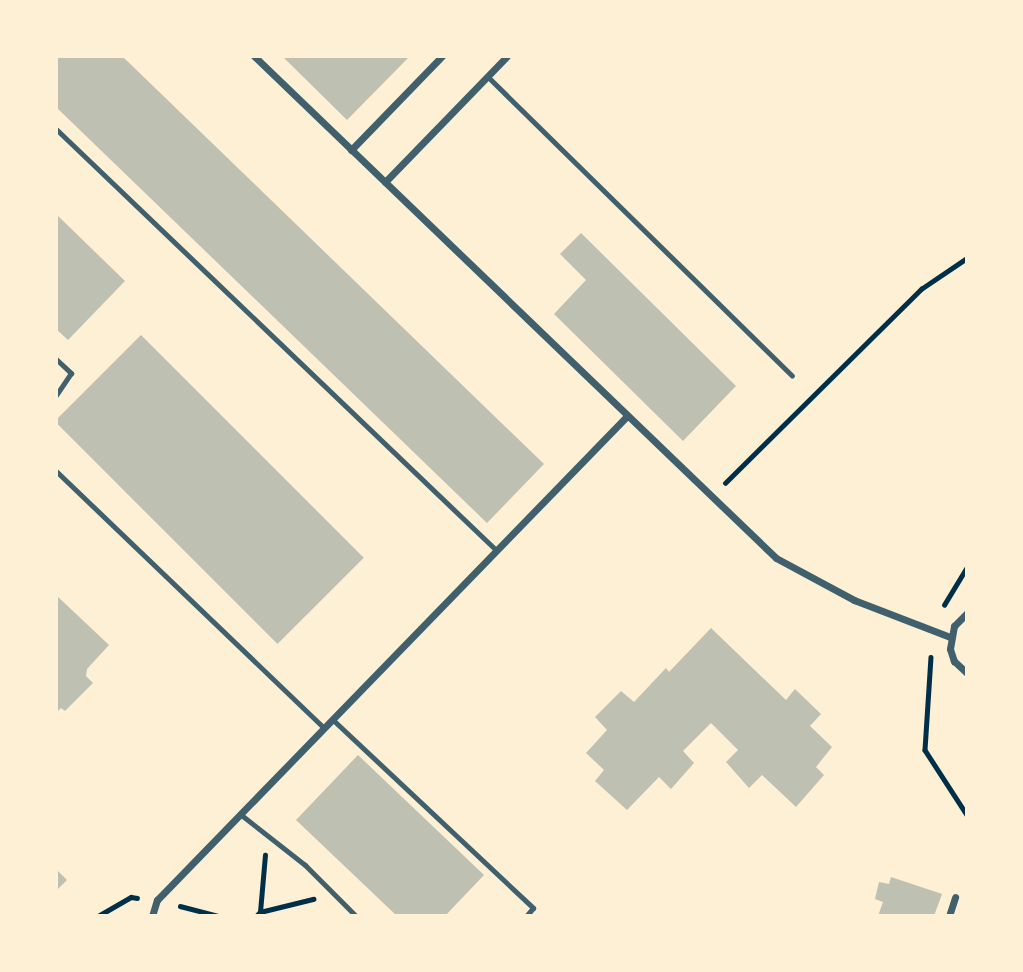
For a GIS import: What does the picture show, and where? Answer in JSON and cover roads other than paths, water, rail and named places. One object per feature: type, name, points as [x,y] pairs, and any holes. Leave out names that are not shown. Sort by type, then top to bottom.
[{"type":"street","points":[[254,56],[776,558],[854,600],[950,637]]},
{"type":"street","points":[[351,150],[442,56]]},
{"type":"street","points":[[385,182],[508,56]]},
{"type":"street","points":[[152,916],[156,900],[627,416]]},
{"type":"street","points":[[967,613],[954,626],[950,637],[954,661],[967,673]]},
{"type":"street","points":[[949,916],[955,897]]},
{"type":"lane","points":[[488,77],[792,376]]},
{"type":"lane","points":[[56,129],[496,550]]},
{"type":"lane","points":[[56,359],[71,373],[56,395]]},
{"type":"lane","points":[[56,471],[324,728]]},
{"type":"lane","points":[[332,719],[533,908],[526,916]]},
{"type":"lane","points":[[240,814],[267,833],[356,916]]}]
